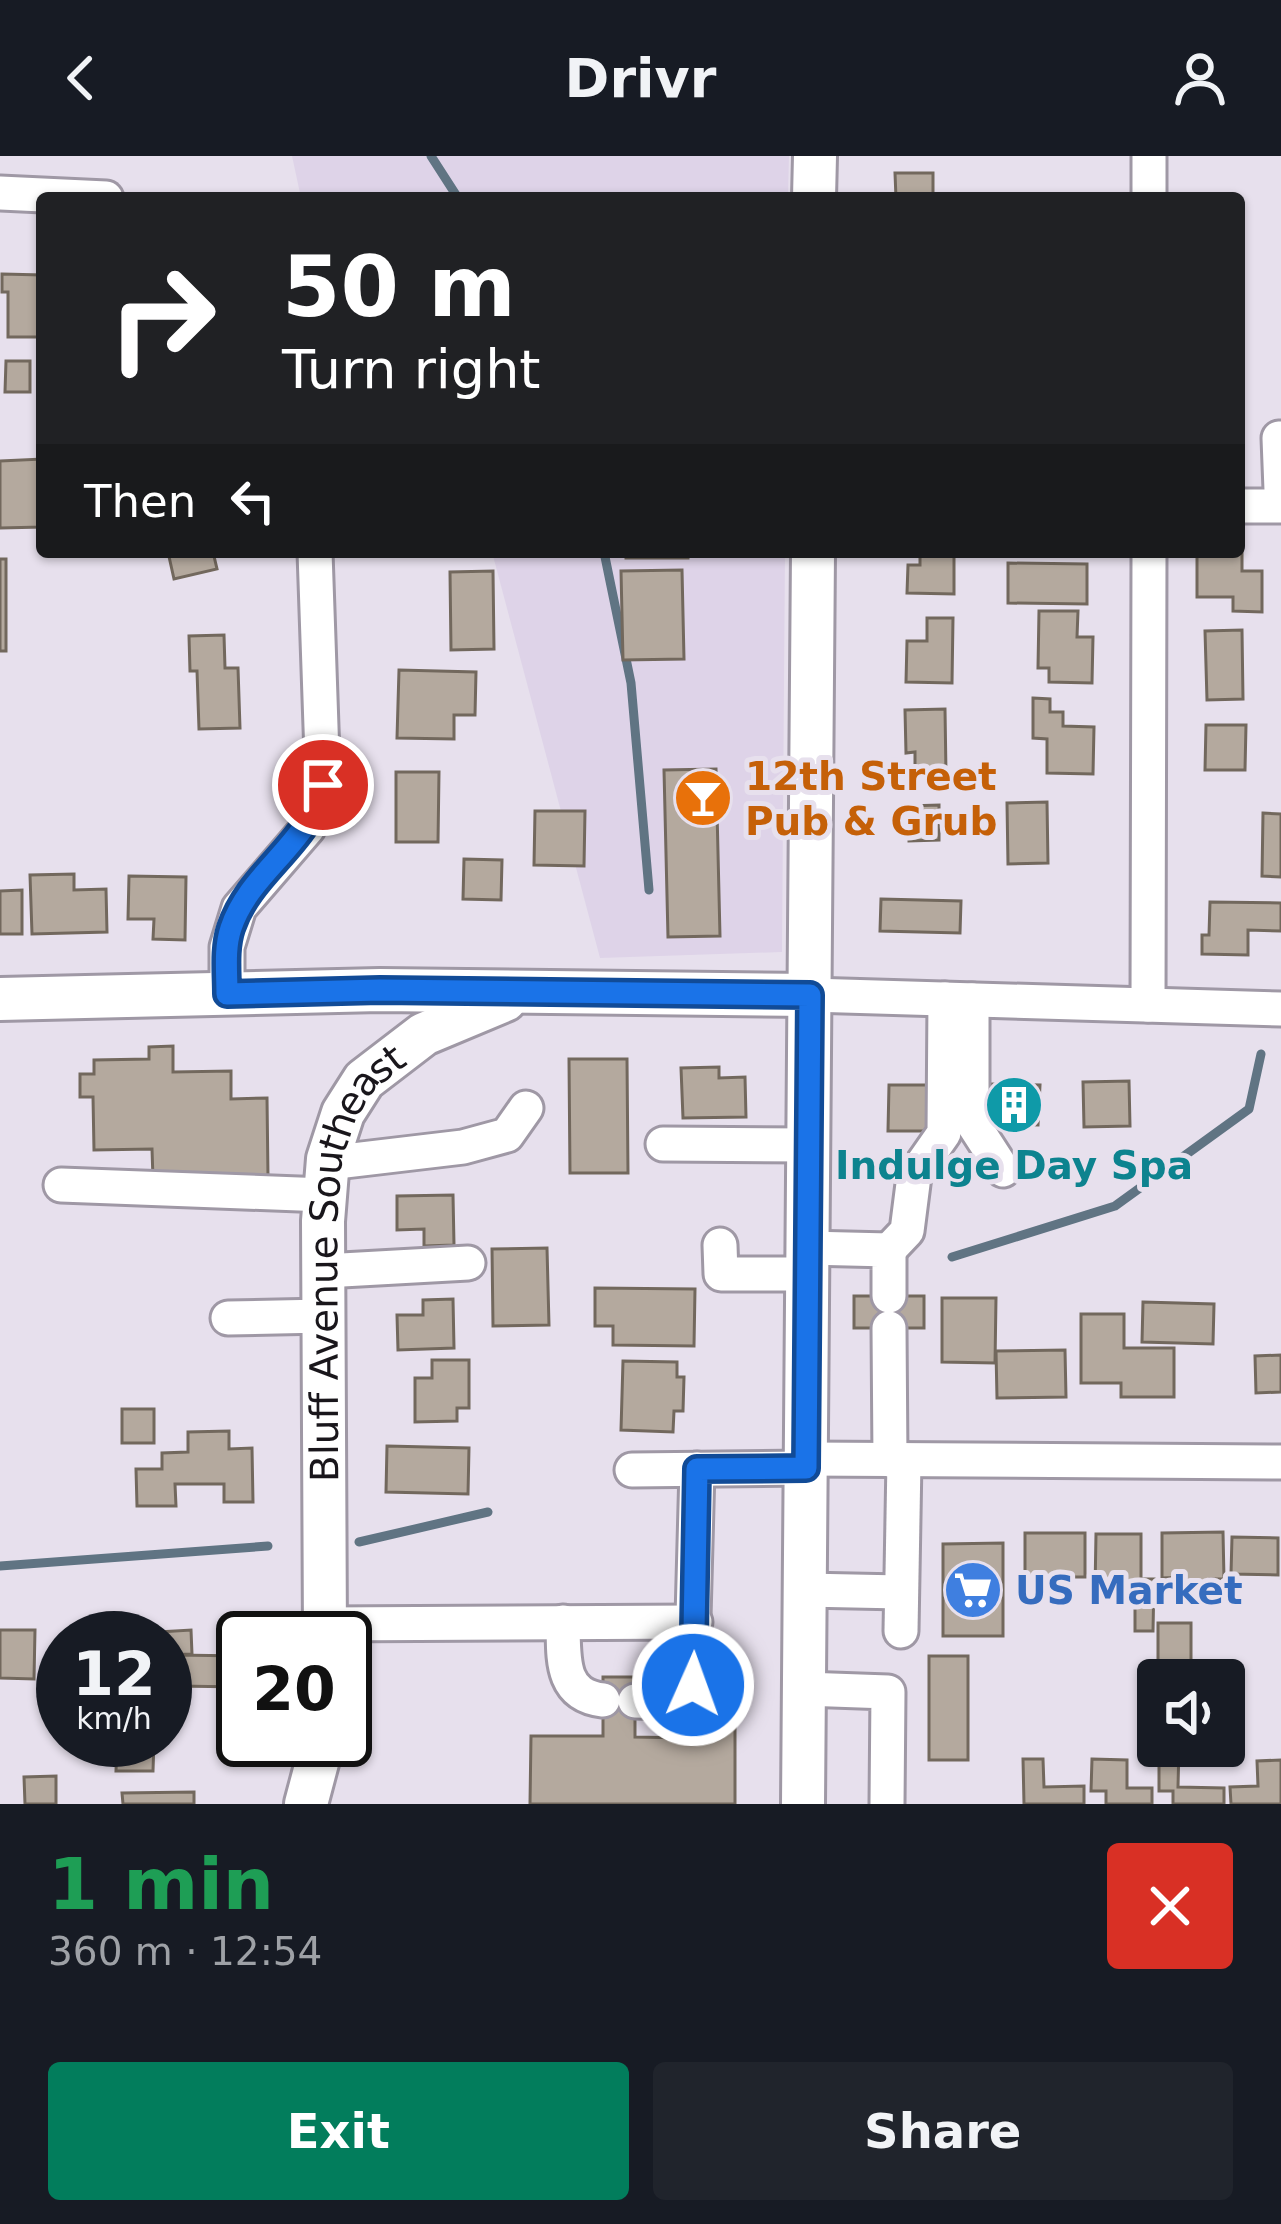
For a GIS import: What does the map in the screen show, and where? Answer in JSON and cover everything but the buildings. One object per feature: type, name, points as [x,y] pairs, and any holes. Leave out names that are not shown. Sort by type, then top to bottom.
[{"type":"main road","points":[[814,156],[814,192]]},
{"type":"main road","points":[[803,1804],[813,558]]},
{"type":"main road","points":[[364,1081],[386,1029],[380,990]]},
{"type":"main road","points":[[0,999],[380,990],[810,995]]},
{"type":"main road","name":"Bluff Avenue Southeast","points":[[325,1611],[327,1179],[343,1113],[364,1081],[424,1034],[477,1008],[539,992]]},
{"type":"main road","points":[[306,1804],[316,1767]]},
{"type":"street","points":[[1149,156],[1149,192]]},
{"type":"street","points":[[0,193],[36,195]]},
{"type":"street","points":[[1279,438],[1281,490]]},
{"type":"street","points":[[1245,506],[1281,506]]},
{"type":"street","points":[[227,994],[226,947],[239,908],[308,828],[323,785],[315,558]]},
{"type":"street","points":[[1148,1005],[1149,558]]},
{"type":"street","points":[[810,995],[1281,1009]]},
{"type":"street","points":[[958,1000],[973,1123],[1003,1171]]},
{"type":"street","points":[[720,1245],[721,1274],[889,1250],[907,1232],[914,1177],[944,1133],[958,1000]]},
{"type":"street","points":[[61,1186],[228,1192],[327,1179],[507,1136],[526,1108]]},
{"type":"street","points":[[663,1144],[809,1145]]},
{"type":"street","points":[[889,1250],[901,1631]]},
{"type":"street","points":[[324,1271],[468,1263]]},
{"type":"street","points":[[228,1318],[324,1316]]},
{"type":"street","points":[[632,1470],[897,1460],[1281,1462]]},
{"type":"street","points":[[563,1622],[567,1678],[584,1696],[668,1702],[692,1692],[697,1469]]},
{"type":"street","points":[[805,1590],[902,1592]]},
{"type":"street","points":[[372,1629],[695,1622]]},
{"type":"street","points":[[804,1689],[888,1692],[887,1804]]},
{"type":"shaded area","points":[[292,156],[789,156],[788,192],[300,192]]},
{"type":"shaded area","points":[[494,558],[785,558],[782,952],[600,958]]},
{"type":"waterway","points":[[431,156],[454,192]]},
{"type":"waterway","points":[[605,558],[631,683],[649,890]]},
{"type":"waterway","points":[[952,1257],[1115,1206],[1249,1109],[1261,1054]]},
{"type":"waterway","points":[[359,1542],[488,1512]]},
{"type":"waterway","points":[[0,1566],[268,1546]]},
{"type":"place","name":"12th Street Pub & Grub","points":[[703,798]]},
{"type":"place","name":"Indulge Day Spa","points":[[1014,1105]]},
{"type":"place","name":"US Market","points":[[973,1590]]},
{"type":"route","points":[[323,785],[308,828],[239,908],[226,947],[227,994],[380,990],[810,995],[806,1468],[697,1469],[693,1685]]}]
